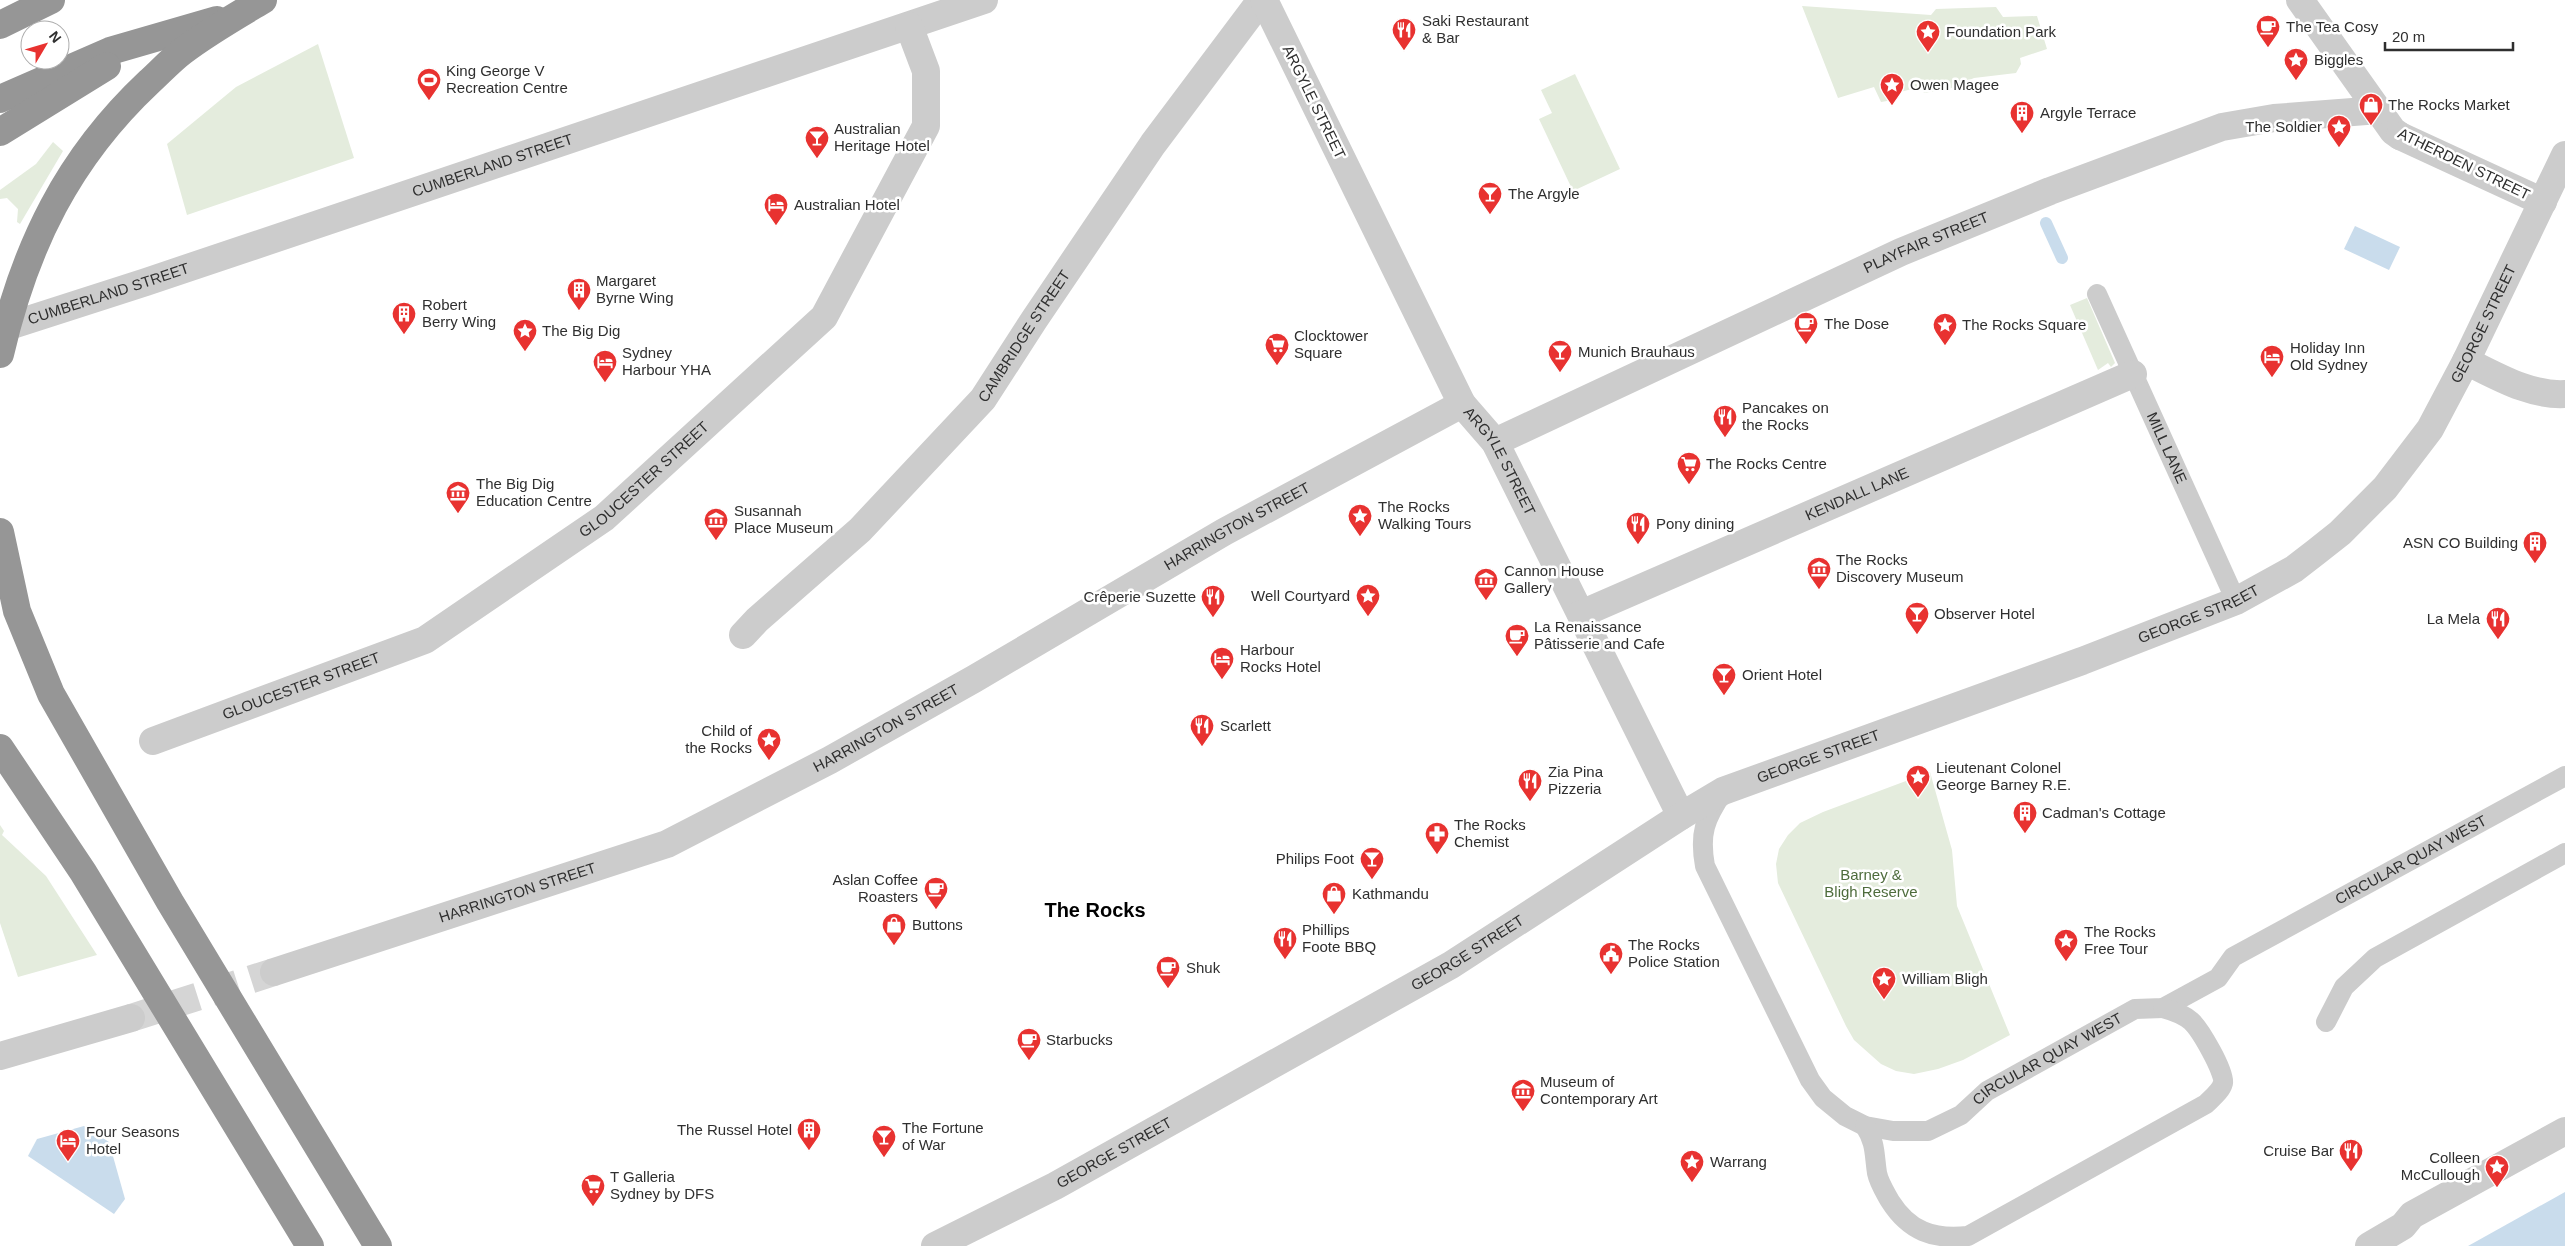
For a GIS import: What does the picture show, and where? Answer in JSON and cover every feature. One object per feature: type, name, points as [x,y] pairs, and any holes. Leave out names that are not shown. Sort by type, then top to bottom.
[{"type":"highway","points":[[0,25],[51,0]]},
{"type":"highway","points":[[0,99],[110,51],[252,7]]},
{"type":"highway","points":[[0,354],[10,311],[30,253],[59,194],[90,146],[129,102],[182,52],[252,7]]},
{"type":"highway","points":[[0,132],[113,62],[165,34]]},
{"type":"highway","points":[[0,532],[17,611],[51,694],[165,893],[378,1246]]},
{"type":"highway","points":[[0,748],[83,872],[310,1246]]},
{"type":"street","name":"CUMBERLAND STREET","points":[[0,328],[146,282],[984,0]]},
{"type":"street","name":"ARGYLE STREET","points":[[1263,0],[1462,404],[1495,442],[1681,816]]},
{"type":"street","name":"CAMBRIDGE STREET","points":[[744,635],[757,620],[860,530],[983,399],[1153,144],[1263,0]]},
{"type":"street","name":"ATHERDEN STREET","points":[[2300,0],[2394,131],[2400,136],[2543,202]]},
{"type":"street","name":"GLOUCESTER STREET","points":[[153,741],[425,640],[604,518],[824,317],[926,126],[926,71],[909,26]]},
{"type":"street","name":"PLAYFAIR STREET","points":[[1495,442],[1901,252],[2050,191],[2222,126],[2274,118],[2379,110]]},
{"type":"street","name":"GEORGE STREET","points":[[934,1246],[1055,1186],[1451,965],[1681,816],[1723,791],[2082,661],[2236,601],[2294,569],[2345,528],[2385,488],[2430,429],[2466,361],[2565,155]]},
{"type":"street","points":[[2466,361],[2515,385],[2552,395],[2565,394]]},
{"type":"street","name":"KENDALL LANE","points":[[1581,614],[2133,374]]},
{"type":"street","name":"HARRINGTON STREET","points":[[274,972],[666,844],[830,760],[974,679],[1224,532],[1462,404]]},
{"type":"street","points":[[0,1056],[132,1018]]},
{"type":"street","points":[[2369,1246],[2403,1226],[2412,1215],[2565,1131]]},
{"type":"lane","name":"MILL LANE","points":[[2097,294],[2236,601]]},
{"type":"lane","name":"CIRCULAR QUAY WEST","points":[[1723,791],[1712,808],[1702,835],[1705,866],[1810,1080],[1824,1098],[1844,1116],[1866,1126],[1893,1131],[1928,1131],[1962,1115],[1987,1091],[2135,1009],[2163,1008],[2218,978],[2233,957],[2565,776]]},
{"type":"lane","points":[[2326,1022],[2344,987],[2375,958],[2565,853]]},
{"type":"lane","points":[[1866,1126],[1876,1149],[1878,1174],[1882,1186],[1905,1221],[1916,1230],[1931,1236],[1968,1236],[2206,1104],[2216,1095],[2223,1083],[2222,1073],[2194,1023],[2175,1011],[2163,1008]]},
{"type":"green space","name":"Foundation Park","points":[[1802,6],[1931,15],[1936,9],[1996,7],[2003,17],[2037,16],[2047,49],[2020,58],[2021,64],[2016,73],[1974,78],[1949,89],[1924,93],[1920,87],[1892,94],[1887,101],[1881,102],[1874,87],[1838,98]]},
{"type":"green space","points":[[318,44],[354,158],[187,215],[167,144],[236,87]]},
{"type":"green space","points":[[1575,74],[1620,169],[1573,191],[1539,119],[1552,113],[1541,90]]},
{"type":"green space","points":[[53,142],[63,151],[20,224],[17,222],[18,209],[7,198],[0,199],[0,190],[36,164]]},
{"type":"green space","points":[[2087,298],[2115,363],[2111,367],[2108,363],[2098,370],[2070,305]]},
{"type":"green space","name":"Barney & Bligh Reserve","points":[[1930,772],[1952,850],[1957,906],[2010,1035],[1963,1060],[1938,1069],[1914,1074],[1896,1071],[1881,1064],[1854,1040],[1778,883],[1776,864],[1779,849],[1788,835],[1800,823],[1823,812]]},
{"type":"green space","points":[[0,825],[4,831],[2,835],[46,876],[97,955],[18,977],[0,923]]},
{"type":"water","points":[[2355,226],[2400,247],[2389,270],[2344,249]]},
{"type":"water","points":[[84,1126],[109,1142],[125,1199],[114,1214],[28,1156],[37,1139]]},
{"type":"water","points":[[2565,1192],[2565,1246],[2468,1246]]},
{"type":"waterway","points":[[2046,223],[2062,258]]},
{"type":"tunnel","points":[[131,1018],[274,972]]},
{"type":"place","name":"The Tea Cosy","points":[[2268,48]]},
{"type":"place","name":"Saki Restaurant & Bar","points":[[1404,51]]},
{"type":"place","name":"Foundation Park","points":[[1928,53]]},
{"type":"place","name":"Biggles","points":[[2296,81]]},
{"type":"place","name":"King George V Recreation Centre","points":[[429,101]]},
{"type":"place","name":"Owen Magee","points":[[1892,106]]},
{"type":"place","name":"The Rocks Market","points":[[2371,126]]},
{"type":"place","name":"Argyle Terrace","points":[[2022,134]]},
{"type":"place","name":"The Soldier","points":[[2339,148]]},
{"type":"place","name":"Australian Heritage Hotel","points":[[817,159]]},
{"type":"place","name":"The Argyle","points":[[1490,215]]},
{"type":"place","name":"Australian Hotel","points":[[776,226]]},
{"type":"place","name":"Margaret Byrne Wing","points":[[579,311]]},
{"type":"place","name":"Robert Berry Wing","points":[[404,335]]},
{"type":"place","name":"The Dose","points":[[1806,345]]},
{"type":"place","name":"The Rocks Square","points":[[1945,346]]},
{"type":"place","name":"The Big Dig","points":[[525,352]]},
{"type":"place","name":"Clocktower Square","points":[[1277,366]]},
{"type":"place","name":"Munich Brauhaus","points":[[1560,373]]},
{"type":"place","name":"Holiday Inn Old Sydney","points":[[2272,378]]},
{"type":"place","name":"Sydney Harbour YHA","points":[[605,383]]},
{"type":"place","name":"Pancakes on the Rocks","points":[[1725,438]]},
{"type":"place","name":"The Rocks Centre","points":[[1689,485]]},
{"type":"place","name":"The Big Dig Education Centre","points":[[458,514]]},
{"type":"place","name":"The Rocks Walking Tours","points":[[1360,537]]},
{"type":"place","name":"Susannah Place Museum","points":[[716,541]]},
{"type":"place","name":"Pony dining","points":[[1638,545]]},
{"type":"place","name":"ASN CO Building","points":[[2535,564]]},
{"type":"place","name":"The Rocks Discovery Museum","points":[[1819,590]]},
{"type":"place","name":"Cannon House Gallery","points":[[1486,601]]},
{"type":"place","name":"Well Courtyard","points":[[1368,617]]},
{"type":"place","name":"Crêperie Suzette","points":[[1213,618]]},
{"type":"place","name":"Observer Hotel","points":[[1917,635]]},
{"type":"place","name":"La Mela","points":[[2498,640]]},
{"type":"place","name":"La Renaissance Pâtisserie and Cafe","points":[[1517,657]]},
{"type":"place","name":"Harbour Rocks Hotel","points":[[1222,680]]},
{"type":"place","name":"Orient Hotel","points":[[1724,696]]},
{"type":"place","name":"Scarlett","points":[[1202,747]]},
{"type":"place","name":"Child of the Rocks","points":[[769,761]]},
{"type":"place","name":"Lieutenant Colonel George Barney R.E.","points":[[1918,798]]},
{"type":"place","name":"Zia Pina Pizzeria","points":[[1530,802]]},
{"type":"place","name":"Cadman's Cottage","points":[[2025,834]]},
{"type":"place","name":"The Rocks Chemist","points":[[1437,855]]},
{"type":"place","name":"Philips Foot","points":[[1372,880]]},
{"type":"place","name":"Aslan Coffee Roasters","points":[[936,910]]},
{"type":"place","name":"Kathmandu","points":[[1334,915]]},
{"type":"place","name":"Buttons","points":[[894,946]]},
{"type":"place","name":"Phillips Foote BBQ","points":[[1285,960]]},
{"type":"place","name":"The Rocks Free Tour","points":[[2066,962]]},
{"type":"place","name":"The Rocks Police Station","points":[[1611,975]]},
{"type":"place","name":"Shuk","points":[[1168,989]]},
{"type":"place","name":"William Bligh","points":[[1884,1000]]},
{"type":"place","name":"Starbucks","points":[[1029,1061]]},
{"type":"place","name":"Museum of Contemporary Art","points":[[1523,1112]]},
{"type":"place","name":"The Russel Hotel","points":[[809,1151]]},
{"type":"place","name":"The Fortune of War","points":[[884,1158]]},
{"type":"place","name":"Four Seasons Hotel","points":[[68,1162]]},
{"type":"place","name":"Cruise Bar","points":[[2351,1172]]},
{"type":"place","name":"Warrang","points":[[1692,1183]]},
{"type":"place","name":"Colleen McCullough","points":[[2497,1188]]},
{"type":"place","name":"T Galleria Sydney by DFS","points":[[593,1207]]},
{"type":"district","name":"The Rocks","points":[[1095,910]]}]
